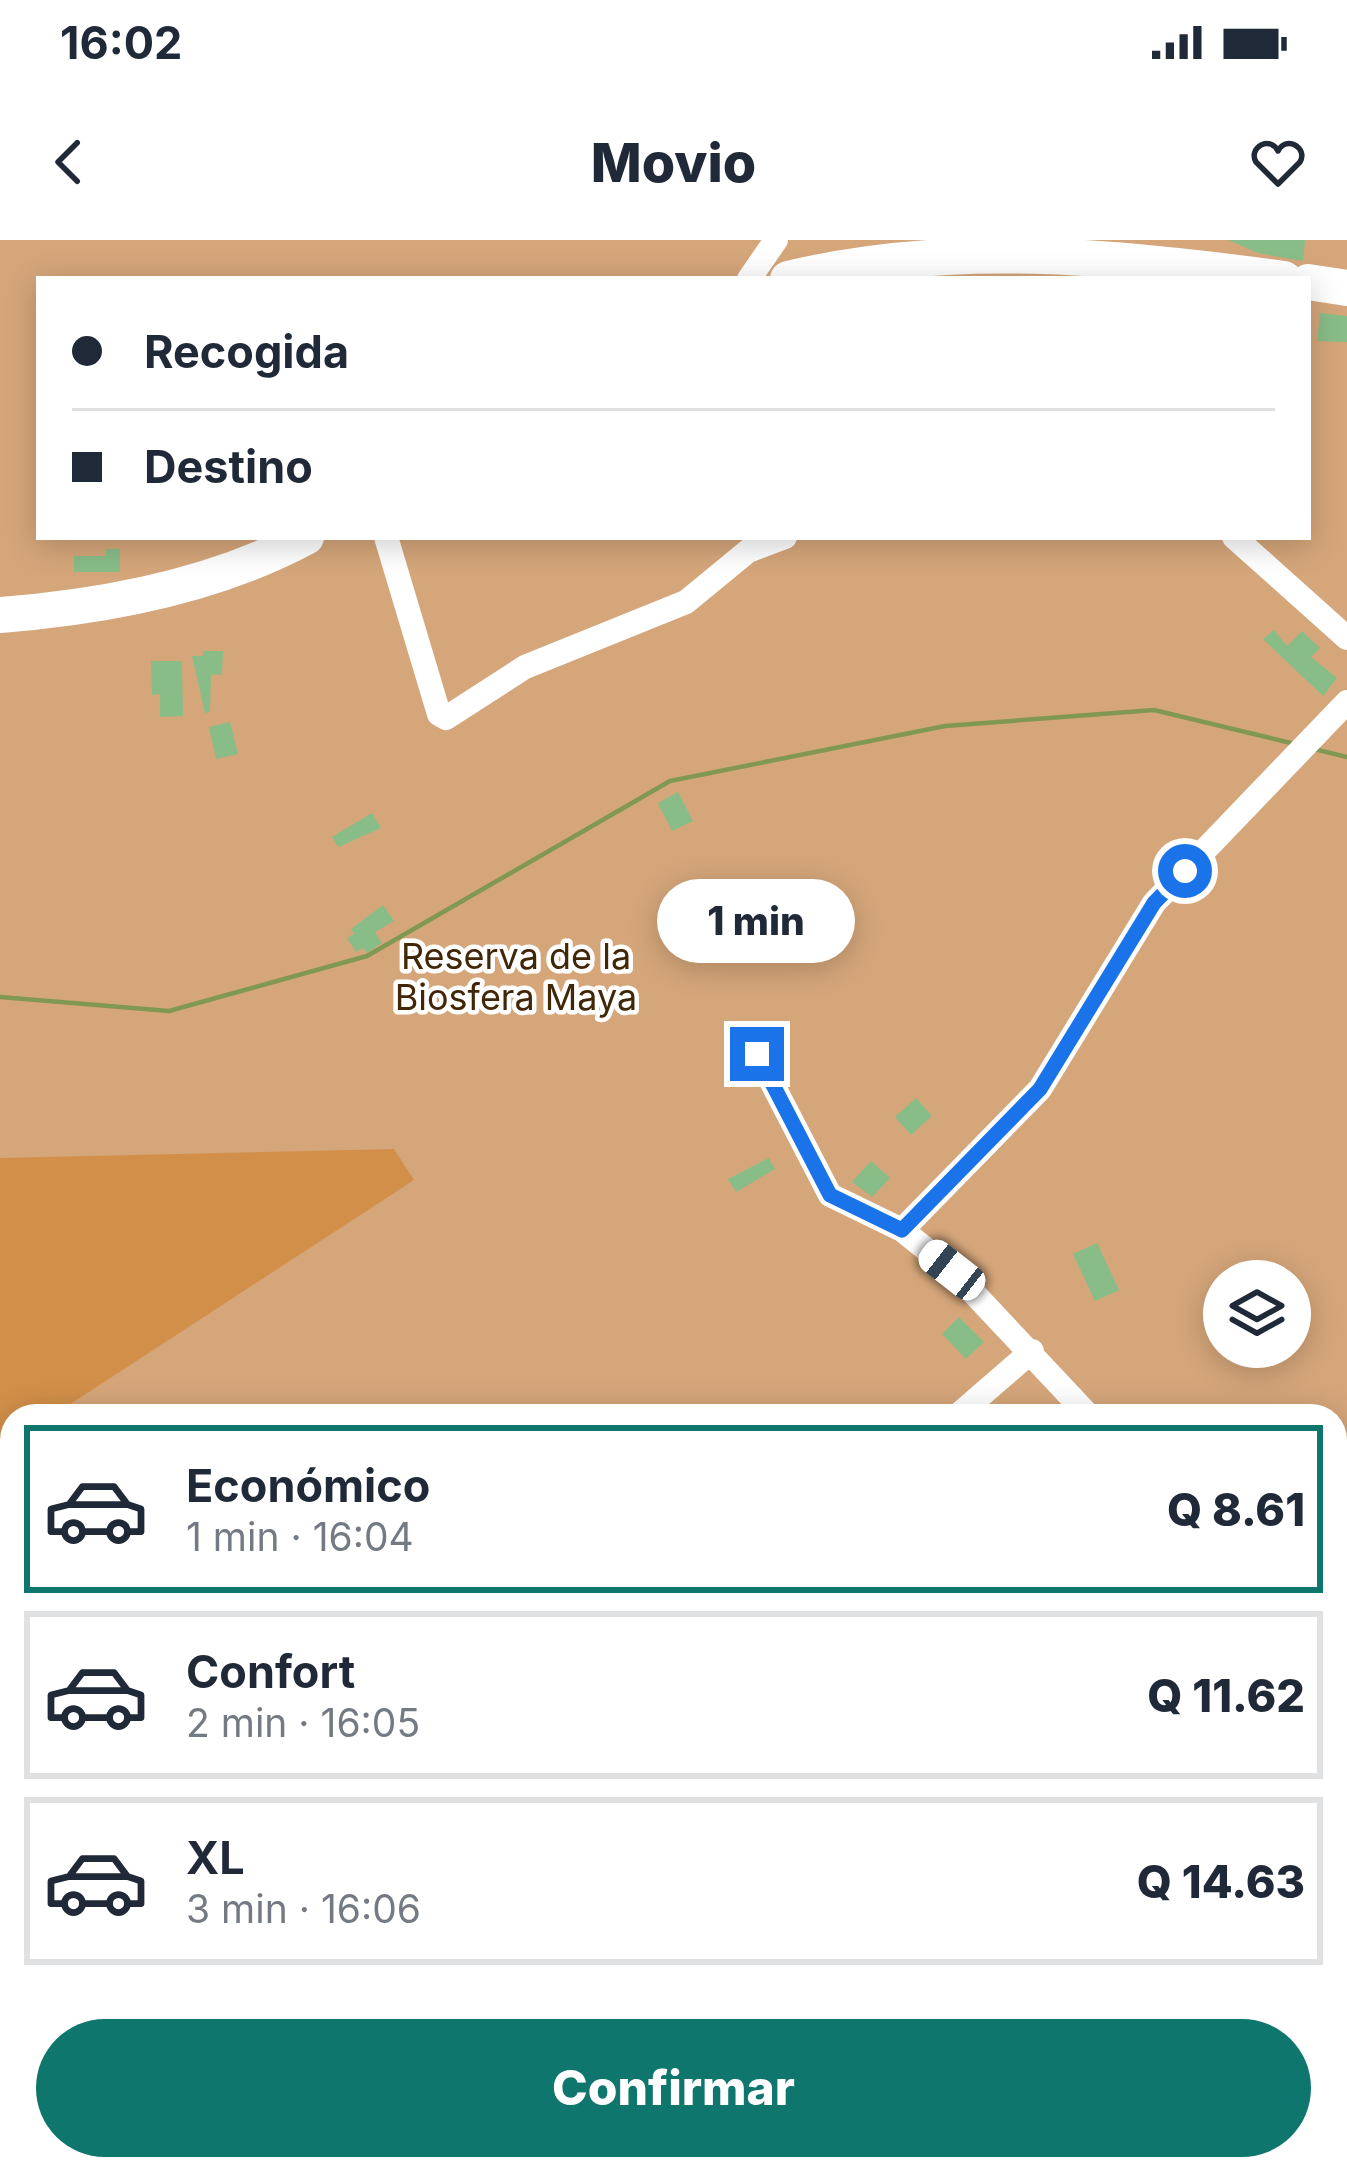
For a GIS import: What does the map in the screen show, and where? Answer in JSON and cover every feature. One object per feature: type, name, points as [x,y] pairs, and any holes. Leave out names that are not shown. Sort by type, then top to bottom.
[{"type":"highway","points":[[805,276],[851,268],[901,243],[1005,242],[1261,276]]},
{"type":"highway","points":[[1311,282],[1347,287]]},
{"type":"highway","points":[[0,614],[64,610],[178,587],[298,540]]},
{"type":"street","points":[[751,276],[776,240]]},
{"type":"street","points":[[1005,242],[1006,276]]},
{"type":"street","points":[[387,540],[439,714],[446,718],[525,668],[686,602],[748,550],[776,540]]},
{"type":"street","points":[[1237,540],[1347,638]]},
{"type":"street","points":[[902,1230],[1040,1089],[1154,903],[1347,702]]},
{"type":"street","points":[[757,1054],[830,1195],[902,1230],[952,1270],[1078,1404]]},
{"type":"street","points":[[971,1404],[1032,1351]]},
{"type":"green space","name":"Reserva de la Biosfera Maya","points":[[0,240],[1347,240],[1347,1404],[0,1404]]},
{"type":"shaded area","points":[[394,1149],[414,1180],[70,1404],[0,1404],[0,1158]]},
{"type":"building","points":[[1228,240],[1305,240],[1303,261],[1258,253]]},
{"type":"building","points":[[1320,313],[1347,316],[1347,342],[1317,341]]},
{"type":"building","points":[[106,549],[120,549],[120,572],[74,572],[74,556],[106,556]]},
{"type":"building","points":[[1274,630],[1287,646],[1302,631],[1320,648],[1311,657],[1337,678],[1323,696],[1263,639]]},
{"type":"building","points":[[203,651],[223,651],[222,675],[211,674],[210,712],[205,713],[192,656],[203,656]]},
{"type":"building","points":[[151,661],[182,661],[183,716],[160,717],[160,694],[152,695]]},
{"type":"building","points":[[230,722],[238,754],[216,759],[209,727]]},
{"type":"building","points":[[678,792],[693,821],[672,831],[658,803]]},
{"type":"building","points":[[372,813],[381,828],[338,847],[332,837]]},
{"type":"building","points":[[383,905],[394,921],[375,932],[382,943],[367,953],[363,948],[356,952],[347,938],[354,934],[351,929]]},
{"type":"building","points":[[916,1098],[932,1116],[911,1135],[895,1117]]},
{"type":"building","points":[[769,1158],[775,1169],[736,1192],[728,1179]]},
{"type":"building","points":[[871,1161],[890,1178],[872,1197],[852,1182]]},
{"type":"building","points":[[1097,1243],[1119,1290],[1095,1301],[1073,1254]]},
{"type":"building","points":[[959,1317],[984,1342],[966,1359],[942,1334]]},
{"type":"waterway","points":[[0,997],[169,1011],[367,956],[670,781],[945,726],[1154,710],[1291,743]]},
{"type":"waterway","points":[[1314,749],[1347,757]]},
{"type":"route","points":[[757,1054],[830,1195],[902,1230],[1040,1089],[1154,903],[1185,871]]}]
